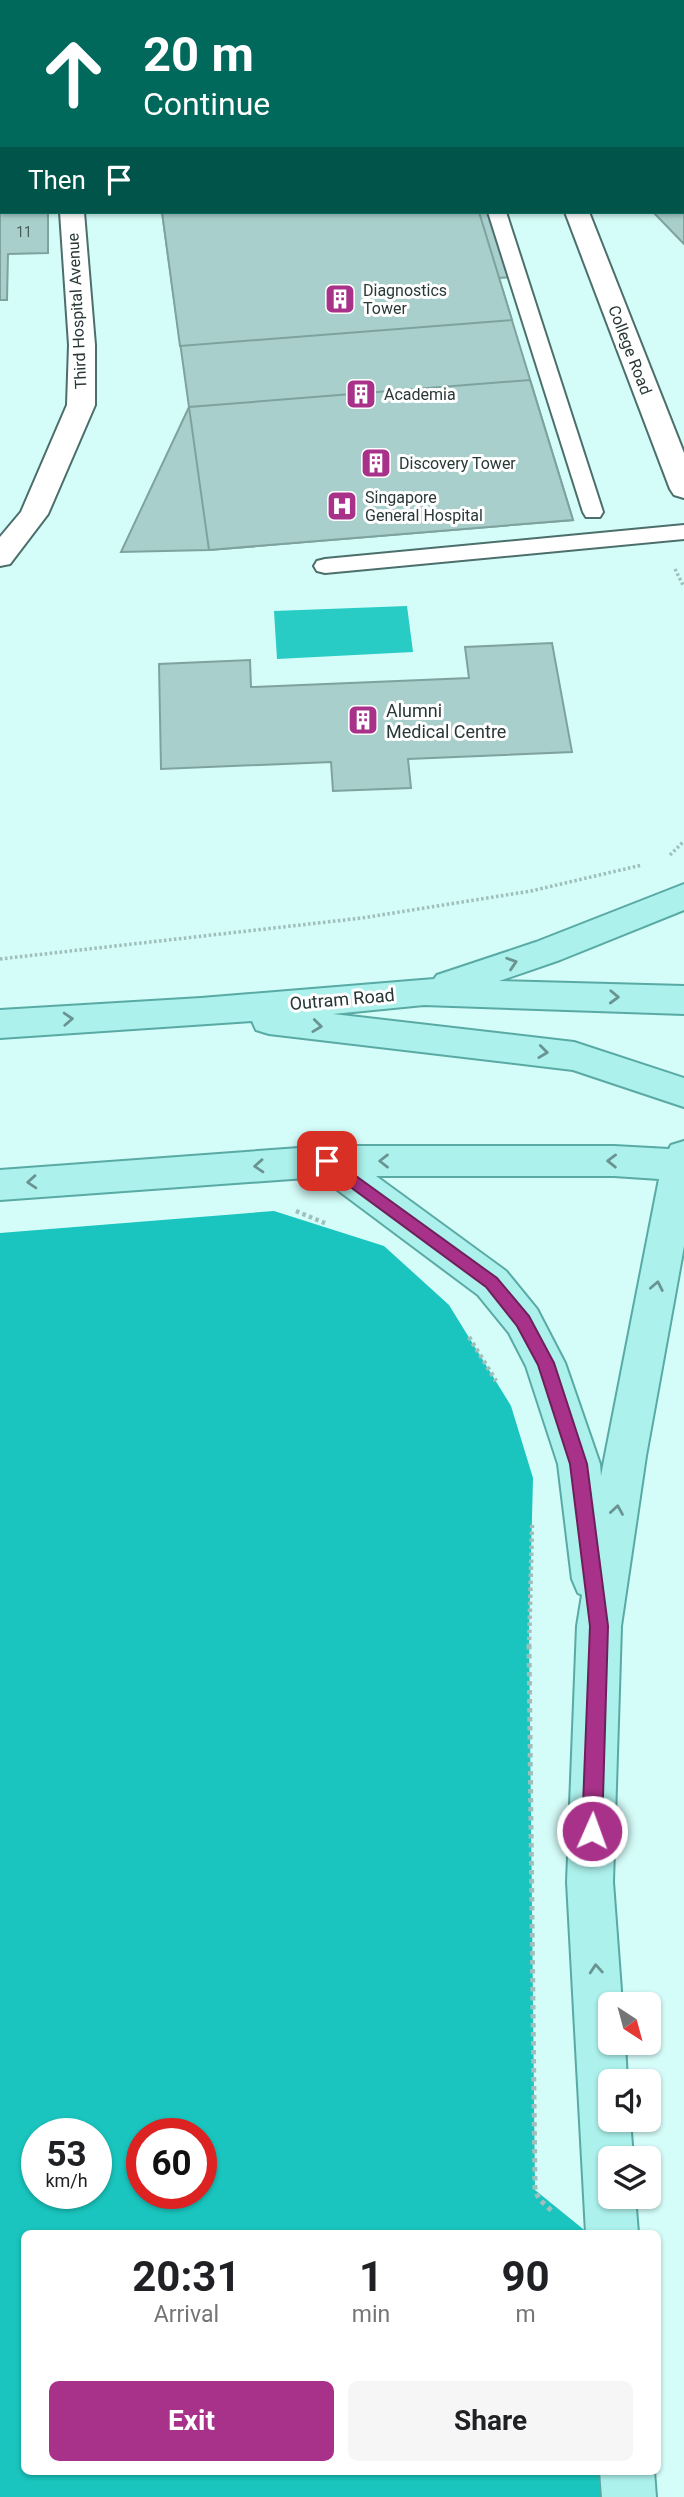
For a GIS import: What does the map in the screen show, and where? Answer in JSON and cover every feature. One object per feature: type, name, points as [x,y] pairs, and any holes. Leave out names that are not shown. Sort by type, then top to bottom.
[{"type":"main road","points":[[424,992],[548,951],[684,896]]},
{"type":"main road","name":"Outram Road","points":[[0,1024],[201,1012],[424,992],[684,1000]]},
{"type":"main road","points":[[201,1012],[574,1056],[684,1093]]},
{"type":"main road","points":[[327,1161],[492,1283],[523,1321],[545,1363],[579,1464],[599,1626]]},
{"type":"main road","points":[[0,1185],[327,1161],[683,1162],[625,1456],[599,1626],[590,1882],[612,2230]]},
{"type":"main road","points":[[627,2475],[629,2497]]},
{"type":"street","name":"Third Hospital Avenue","points":[[0,557],[34,514],[81,405],[82,345],[72,214]]},
{"type":"street","name":"College Road","points":[[579,214],[684,489]]},
{"type":"lane","points":[[498,214],[593,513]]},
{"type":"lane","points":[[325,566],[684,532]]},
{"type":"path","points":[[665,859],[684,841]]},
{"type":"path","points":[[0,959],[362,918],[531,891],[652,862]]},
{"type":"path","points":[[290,1209],[337,1227]]},
{"type":"path","points":[[467,1334],[499,1385]]},
{"type":"path","points":[[532,1520],[529,1632],[535,2190],[539,2199],[560,2217]]},
{"type":"shaded area","points":[[407,606],[413,652],[277,659],[274,611]]},
{"type":"shaded area","points":[[274,1211],[384,1246],[449,1305],[511,1406],[533,1478],[529,1632],[535,2190],[584,2230],[21,2230],[21,2475],[627,2475],[629,2497],[0,2497],[0,1233]]},
{"type":"building","points":[[0,214],[48,214],[48,253],[8,254],[7,300],[0,300]]},
{"type":"building","name":"Academia","points":[[162,214],[495,214],[515,277],[499,278],[573,520],[209,550],[121,552],[189,407]]},
{"type":"building","name":"Diagnostics Tower","points":[[162,214],[480,214],[512,320],[180,346]]},
{"type":"building","points":[[655,214],[684,214],[684,244]]},
{"type":"building","name":"Discovery Tower","points":[[530,380],[573,520],[209,550],[189,407]]},
{"type":"building","name":"Alumni Medical Centre","points":[[552,643],[572,752],[408,759],[411,788],[333,791],[331,762],[161,769],[159,664],[250,660],[251,687],[469,678],[465,647]]},
{"type":"place","name":"Diagnostics Tower","points":[[340,299]]},
{"type":"place","name":"Academia","points":[[361,394]]},
{"type":"place","name":"Discovery Tower","points":[[376,463]]},
{"type":"place","name":"Singapore General Hospital","points":[[342,506]]},
{"type":"place","name":"Alumni Medical Centre","points":[[363,720]]},
{"type":"route","points":[[327,1161],[492,1283],[523,1321],[545,1363],[579,1464],[599,1626],[592,1831]]}]
